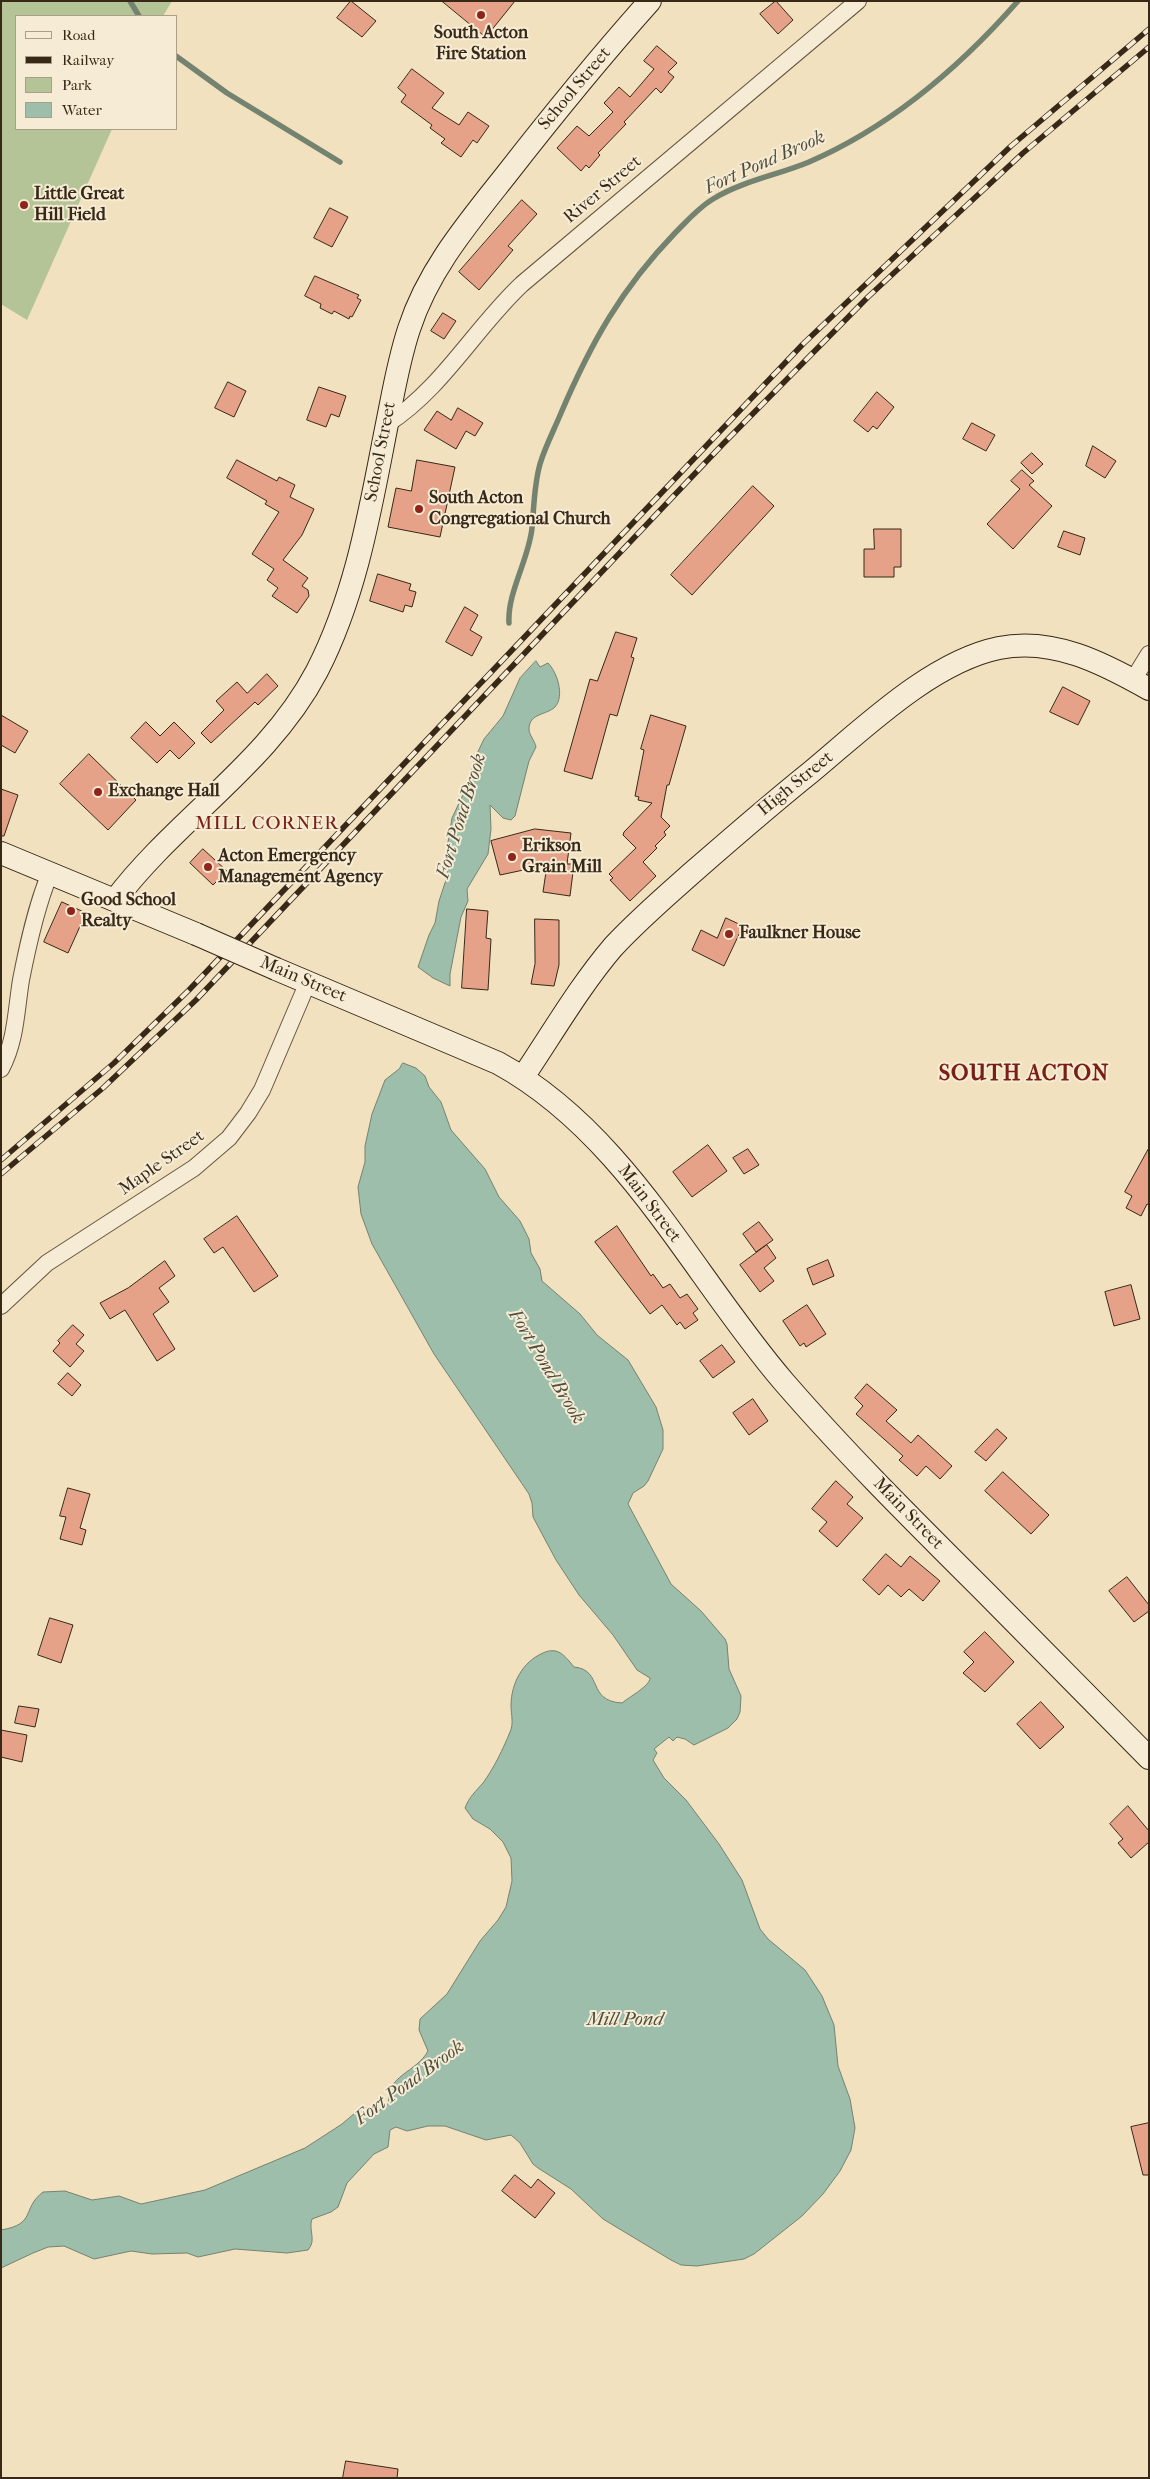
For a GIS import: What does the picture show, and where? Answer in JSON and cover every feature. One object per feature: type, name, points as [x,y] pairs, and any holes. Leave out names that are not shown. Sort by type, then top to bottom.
[{"type":"street","name":"School Street","points":[[115,900],[135,875],[266,743],[289,715],[312,680],[339,624],[349,596],[370,513],[398,365],[406,336],[421,299],[441,262],[465,227],[542,130],[650,1]]},
{"type":"street","name":"River Street","points":[[387,424],[420,398],[491,316],[526,280],[858,1]]},
{"type":"street","name":"High Street","points":[[523,1077],[589,978],[632,928],[750,821],[920,684],[971,658],[998,648],[1023,646],[1052,648],[1090,659],[1141,684]]},
{"type":"street","points":[[1141,684],[1149,654]]},
{"type":"street","name":"Main Street","points":[[1,853],[487,1058],[523,1077],[568,1112],[616,1160],[754,1345],[833,1436],[1149,1758]]},
{"type":"street","points":[[1,1069],[12,1044],[21,980],[39,904],[50,873]]},
{"type":"street","name":"Maple Street","points":[[1,1306],[47,1263],[194,1168],[225,1142],[248,1113],[262,1090],[308,982]]},
{"type":"green space","points":[[1,1],[172,1],[164,15],[15,15],[15,130],[112,130],[27,320],[1,304]]},
{"type":"water","points":[[536,661],[540,667],[548,663],[554,672],[560,691],[558,702],[552,710],[535,717],[530,724],[529,731],[536,747],[529,761],[515,816],[511,820],[503,818],[490,805],[491,829],[488,854],[467,889],[468,901],[461,917],[450,974],[450,986],[433,978],[418,967],[435,923],[439,901],[448,874],[445,860],[452,818],[469,782],[475,758],[484,739],[503,716],[520,678]]},
{"type":"water","name":"Mill Pond","points":[[403,1063],[416,1068],[425,1076],[429,1087],[441,1102],[451,1130],[485,1169],[499,1197],[520,1221],[529,1239],[531,1253],[540,1269],[542,1281],[580,1314],[597,1335],[628,1360],[656,1407],[663,1430],[663,1449],[648,1481],[633,1493],[628,1504],[671,1584],[701,1611],[725,1639],[729,1669],[741,1696],[740,1712],[737,1719],[728,1728],[694,1745],[685,1739],[677,1737],[673,1741],[669,1737],[654,1749],[657,1753],[653,1760],[664,1778],[686,1800],[719,1844],[742,1880],[760,1929],[768,1939],[805,1970],[822,1996],[834,2025],[838,2066],[850,2099],[855,2128],[851,2150],[840,2171],[823,2194],[802,2216],[754,2254],[744,2259],[697,2266],[681,2265],[671,2260],[603,2219],[571,2189],[533,2164],[520,2143],[511,2135],[486,2140],[445,2126],[428,2126],[407,2131],[396,2127],[390,2130],[388,2147],[374,2154],[347,2183],[338,2207],[331,2212],[312,2219],[312,2242],[308,2250],[287,2253],[235,2249],[198,2257],[187,2253],[152,2254],[131,2251],[94,2259],[64,2246],[48,2247],[1,2268],[1,2230],[20,2224],[36,2198],[43,2192],[65,2191],[92,2200],[119,2196],[141,2204],[205,2190],[305,2148],[342,2124],[362,2107],[371,2108],[376,2113],[389,2103],[391,2087],[402,2075],[417,2064],[428,2051],[419,2030],[420,2019],[447,1994],[480,1941],[498,1920],[506,1907],[512,1881],[511,1858],[503,1842],[490,1829],[473,1819],[465,1808],[491,1771],[510,1732],[513,1690],[519,1675],[529,1662],[536,1657],[548,1651],[557,1651],[574,1667],[583,1669],[589,1674],[599,1692],[611,1701],[622,1703],[643,1688],[649,1681],[650,1678],[637,1670],[613,1635],[579,1595],[556,1560],[533,1517],[529,1494],[434,1354],[372,1244],[361,1214],[358,1187],[365,1162],[365,1146],[372,1114],[385,1080],[399,1069]]},
{"type":"building","points":[[351,1],[376,21],[362,37],[337,18]]},
{"type":"building","name":"South Acton Fire Station","points":[[442,1],[515,1],[486,37]]},
{"type":"building","points":[[776,1],[793,20],[778,34],[760,14]]},
{"type":"building","points":[[657,46],[677,63],[668,72],[674,77],[661,93],[656,88],[624,122],[626,124],[598,153],[600,155],[589,168],[586,165],[581,171],[557,148],[577,126],[589,136],[613,112],[604,103],[619,87],[630,97],[654,69],[644,61]]},
{"type":"building","points":[[412,69],[444,93],[432,108],[459,125],[468,112],[489,126],[477,143],[473,140],[461,157],[441,143],[445,139],[430,128],[432,125],[401,102],[406,95],[398,88]]},
{"type":"building","points":[[522,200],[537,214],[508,246],[513,250],[479,290],[459,272]]},
{"type":"building","points":[[330,208],[348,217],[332,247],[314,238]]},
{"type":"building","points":[[315,276],[359,295],[357,298],[361,300],[352,317],[350,316],[349,319],[334,311],[332,314],[320,308],[321,304],[305,296]]},
{"type":"building","points":[[443,313],[456,321],[444,339],[431,331]]},
{"type":"building","points":[[228,382],[246,391],[234,417],[215,408]]},
{"type":"building","points":[[319,387],[346,396],[339,417],[331,414],[326,427],[307,420]]},
{"type":"building","points":[[877,392],[894,407],[877,429],[873,426],[868,432],[854,421]]},
{"type":"building","points":[[458,408],[483,423],[475,436],[466,431],[456,449],[424,430],[437,411],[451,420]]},
{"type":"building","points":[[972,423],[995,435],[986,451],[963,439]]},
{"type":"building","points":[[1093,446],[1116,461],[1105,478],[1086,466]]},
{"type":"building","points":[[1032,453],[1043,464],[1032,474],[1021,463]]},
{"type":"building","points":[[237,460],[277,481],[279,477],[295,485],[290,497],[314,509],[302,535],[283,560],[308,578],[302,586],[308,590],[309,596],[297,613],[272,596],[278,588],[267,580],[274,569],[252,554],[279,512],[265,504],[267,501],[227,478]]},
{"type":"building","name":"South Acton Congregational Church","points":[[417,460],[455,467],[440,537],[388,527],[396,488],[411,491]]},
{"type":"building","points":[[1022,470],[1034,481],[1029,485],[1052,506],[1013,549],[987,524],[1020,489],[1011,481]]},
{"type":"building","points":[[753,486],[774,506],[692,595],[671,575]]},
{"type":"building","points":[[874,529],[901,529],[901,567],[894,567],[894,577],[864,577],[864,549],[874,549]]},
{"type":"building","points":[[1064,531],[1085,538],[1080,555],[1058,547]]},
{"type":"building","points":[[378,574],[411,584],[409,590],[416,592],[412,607],[405,605],[403,612],[370,601]]},
{"type":"building","points":[[465,607],[478,615],[470,630],[482,637],[472,656],[446,642]]},
{"type":"building","points":[[616,632],[637,638],[631,657],[634,658],[617,716],[610,714],[592,779],[564,771],[590,679],[597,681]]},
{"type":"building","points":[[267,674],[278,686],[258,705],[255,702],[211,743],[201,733],[224,710],[216,701],[237,682],[247,693]]},
{"type":"building","points":[[1063,687],[1090,701],[1078,725],[1050,712]]},
{"type":"building","points":[[1,715],[28,731],[15,753],[1,745]]},
{"type":"building","points":[[651,715],[686,726],[669,785],[667,785],[661,817],[670,826],[664,832],[666,835],[655,846],[657,848],[643,862],[656,876],[630,901],[610,880],[613,878],[609,874],[636,848],[623,835],[624,832],[652,803],[638,800],[639,797],[635,796],[644,750],[641,749]]},
{"type":"building","points":[[146,722],[160,736],[174,722],[195,743],[179,759],[170,750],[157,763],[131,738]]},
{"type":"building","name":"Exchange Hall","points":[[89,754],[136,800],[108,830],[60,784]]},
{"type":"building","points":[[1,789],[18,795],[4,836],[1,836]]},
{"type":"building","name":"Erikson Grain Mill","points":[[535,829],[571,833],[567,864],[574,864],[570,896],[543,892],[547,865],[500,875],[491,841]]},
{"type":"building","name":"Acton Emergency Management Agency","points":[[203,849],[227,871],[213,885],[190,863]]},
{"type":"building","points":[[62,902],[86,913],[68,953],[44,942]]},
{"type":"building","points":[[467,909],[488,911],[486,938],[491,939],[488,990],[462,988]]},
{"type":"building","name":"Faulkner House","points":[[726,918],[743,926],[724,966],[692,950],[701,930],[717,938]]},
{"type":"building","points":[[535,919],[559,920],[559,965],[554,986],[531,984],[535,964]]},
{"type":"building","points":[[708,1145],[727,1171],[692,1197],[673,1172]]},
{"type":"building","points":[[1149,1148],[1149,1205],[1147,1204],[1141,1216],[1126,1208],[1132,1196],[1125,1192]]},
{"type":"building","points":[[748,1149],[759,1165],[744,1174],[733,1158]]},
{"type":"building","points":[[237,1216],[278,1276],[254,1292],[223,1247],[214,1253],[204,1239]]},
{"type":"building","points":[[759,1222],[773,1240],[756,1252],[743,1234]]},
{"type":"building","points":[[617,1226],[651,1276],[653,1274],[663,1288],[670,1284],[680,1298],[687,1294],[698,1309],[693,1313],[698,1320],[685,1329],[680,1322],[677,1325],[662,1305],[650,1314],[595,1242]]},
{"type":"building","points":[[767,1245],[776,1258],[764,1268],[774,1281],[760,1292],[740,1265]]},
{"type":"building","points":[[828,1260],[834,1276],[813,1285],[807,1269]]},
{"type":"building","points":[[165,1261],[175,1276],[159,1288],[169,1302],[153,1314],[175,1349],[157,1361],[125,1310],[110,1319],[100,1303],[128,1288]]},
{"type":"building","points":[[1131,1285],[1140,1319],[1114,1326],[1105,1292]]},
{"type":"building","points":[[807,1305],[826,1334],[806,1347],[804,1343],[800,1346],[783,1321]]},
{"type":"building","points":[[73,1325],[84,1335],[76,1344],[84,1351],[70,1367],[53,1351],[60,1343],[58,1341]]},
{"type":"building","points":[[722,1345],[735,1362],[713,1378],[700,1361]]},
{"type":"building","points":[[68,1373],[81,1385],[72,1396],[58,1384]]},
{"type":"building","points":[[867,1384],[897,1410],[886,1421],[911,1443],[918,1435],[952,1466],[940,1479],[926,1466],[917,1476],[899,1460],[903,1456],[856,1414],[863,1406],[855,1398]]},
{"type":"building","points":[[753,1399],[768,1421],[749,1435],[733,1413]]},
{"type":"building","points":[[997,1429],[1007,1438],[986,1461],[975,1452]]},
{"type":"building","points":[[1003,1472],[1049,1515],[1031,1534],[985,1491]]},
{"type":"building","points":[[836,1481],[853,1497],[847,1504],[863,1518],[837,1547],[819,1531],[827,1522],[812,1509]]},
{"type":"building","points":[[68,1488],[90,1494],[80,1528],[86,1530],[82,1545],[60,1539],[66,1517],[60,1516]]},
{"type":"building","points":[[886,1554],[901,1567],[910,1556],[940,1581],[923,1601],[909,1589],[901,1597],[888,1585],[879,1595],[863,1580]]},
{"type":"building","points":[[1127,1577],[1149,1605],[1149,1611],[1134,1622],[1109,1591]]},
{"type":"building","points":[[50,1618],[73,1625],[61,1663],[38,1655]]},
{"type":"building","points":[[985,1632],[1014,1662],[985,1692],[963,1673],[974,1662],[964,1652]]},
{"type":"building","points":[[1041,1702],[1064,1727],[1040,1749],[1017,1724]]},
{"type":"building","points":[[19,1706],[39,1709],[35,1727],[15,1723]]},
{"type":"building","points":[[1,1730],[27,1735],[22,1762],[1,1757]]},
{"type":"building","points":[[1128,1806],[1149,1831],[1149,1842],[1131,1858],[1118,1843],[1123,1839],[1110,1824]]},
{"type":"building","points":[[1149,2123],[1149,2175],[1143,2175],[1131,2127]]},
{"type":"building","points":[[515,2175],[531,2188],[538,2179],[555,2193],[535,2218],[502,2191]]},
{"type":"building","points":[[346,2461],[398,2469],[397,2478],[343,2478]]},
{"type":"waterway","points":[[130,1],[138,15]]},
{"type":"waterway","name":"Fort Pond Brook","points":[[509,623],[511,600],[530,540],[536,480],[544,451],[572,387],[596,340],[623,296],[656,254],[688,219],[713,199],[736,187],[797,167],[839,148],[895,113],[948,72],[1018,1]]},
{"type":"waterway","points":[[178,57],[227,93],[340,162]]},
{"type":"railway","points":[[1,1160],[114,1063],[189,990],[803,344],[1011,146],[1149,29]]},
{"type":"railway","points":[[1,1174],[103,1088],[196,1000],[722,445],[868,297],[1023,153],[1149,47]]},
{"type":"place","name":"South Acton Fire Station","points":[[481,15]]},
{"type":"place","name":"Little Great Hill Field","points":[[24,205]]},
{"type":"place","name":"South Acton Congregational Church","points":[[419,509]]},
{"type":"place","name":"Exchange Hall","points":[[98,792]]},
{"type":"place","name":"Erikson Grain Mill","points":[[512,857]]},
{"type":"place","name":"Acton Emergency Management Agency","points":[[208,867]]},
{"type":"place","name":"Good School Realty","points":[[71,911]]},
{"type":"place","name":"Faulkner House","points":[[729,934]]},
{"type":"district","name":"MILL CORNER","points":[[267,824]]},
{"type":"district","name":"SOUTH ACTON","points":[[1024,1075]]}]
